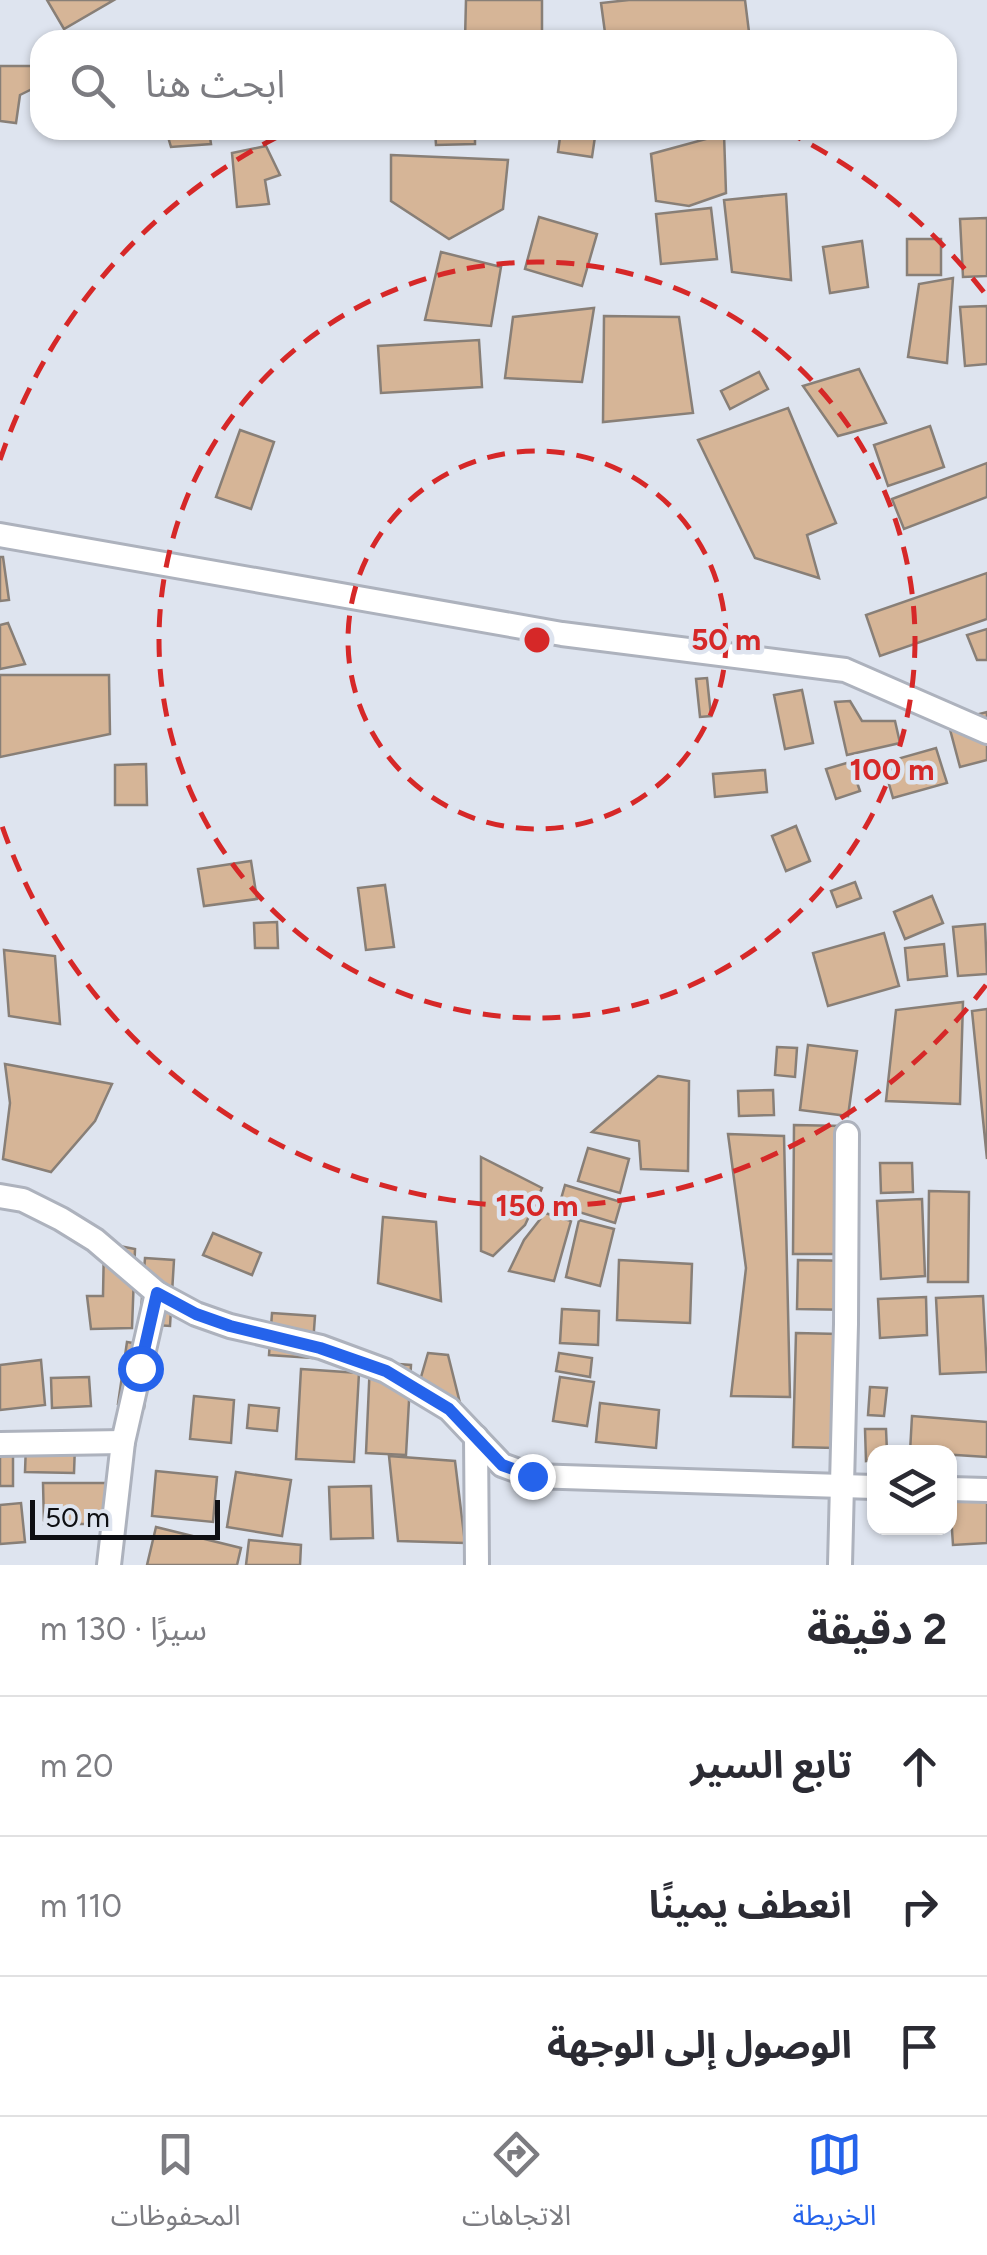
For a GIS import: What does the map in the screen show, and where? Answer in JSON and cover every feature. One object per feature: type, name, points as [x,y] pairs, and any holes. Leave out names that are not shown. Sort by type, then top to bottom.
[{"type":"street","points":[[0,535],[562,634],[844,670],[987,732]]},
{"type":"street","points":[[840,1565],[847,1134]]},
{"type":"street","points":[[0,1196],[23,1200],[95,1240],[157,1293],[196,1314],[320,1348],[386,1371],[449,1409],[502,1465],[532,1476],[867,1487]]},
{"type":"street","points":[[109,1565],[123,1442],[157,1293]]},
{"type":"street","points":[[476,1437],[478,1565]]},
{"type":"street","points":[[0,1444],[123,1442]]},
{"type":"street","points":[[957,1489],[987,1490]]},
{"type":"building","points":[[47,0],[114,0],[64,29]]},
{"type":"building","points":[[466,0],[542,0],[542,30],[465,30]]},
{"type":"building","points":[[745,0],[749,30],[605,30],[601,3]]},
{"type":"building","points":[[0,66],[30,66],[30,90],[20,95],[16,123],[0,121]]},
{"type":"building","points":[[169,140],[210,140],[211,144],[171,147]]},
{"type":"building","points":[[436,140],[475,140],[475,144],[436,145]]},
{"type":"building","points":[[560,140],[595,140],[592,157],[558,152]]},
{"type":"building","points":[[702,140],[724,140],[726,193],[689,206],[656,201],[651,154]]},
{"type":"building","points":[[266,146],[280,175],[265,180],[269,204],[237,207],[232,153]]},
{"type":"building","points":[[391,155],[508,160],[503,209],[449,239],[391,201]]},
{"type":"building","points":[[786,194],[791,280],[732,272],[724,200]]},
{"type":"building","points":[[711,208],[717,259],[661,264],[656,214]]},
{"type":"building","points":[[539,217],[597,234],[582,286],[525,269]]},
{"type":"building","points":[[987,218],[987,276],[963,277],[960,219]]},
{"type":"building","points":[[907,239],[941,239],[941,275],[907,275]]},
{"type":"building","points":[[862,241],[868,287],[830,293],[823,247]]},
{"type":"building","points":[[441,252],[501,267],[491,326],[425,320]]},
{"type":"building","points":[[953,278],[947,363],[908,357],[919,284]]},
{"type":"building","points":[[987,306],[987,364],[965,366],[960,307]]},
{"type":"building","points":[[594,308],[582,382],[505,378],[513,317]]},
{"type":"building","points":[[604,316],[679,317],[693,413],[603,422]]},
{"type":"building","points":[[479,340],[482,387],[381,393],[378,346]]},
{"type":"building","points":[[859,369],[886,423],[838,436],[803,386]]},
{"type":"building","points":[[759,372],[768,389],[730,409],[721,391]]},
{"type":"building","points":[[788,408],[836,523],[807,535],[819,578],[755,558],[698,440]]},
{"type":"building","points":[[930,426],[944,467],[888,486],[874,445]]},
{"type":"building","points":[[240,430],[274,442],[251,509],[216,497]]},
{"type":"building","points":[[987,463],[987,497],[904,529],[892,499]]},
{"type":"building","points":[[0,557],[9,600],[0,601]]},
{"type":"building","points":[[987,573],[987,619],[880,656],[866,615]]},
{"type":"building","points":[[8,623],[25,664],[0,669],[0,625]]},
{"type":"building","points":[[987,629],[987,660],[977,660],[967,635]]},
{"type":"building","points":[[0,675],[109,675],[110,734],[0,757]]},
{"type":"building","points":[[707,678],[711,716],[700,717],[696,679]]},
{"type":"building","points":[[802,690],[813,743],[785,749],[774,695]]},
{"type":"building","points":[[850,701],[862,721],[895,721],[900,743],[847,755],[835,702]]},
{"type":"building","points":[[987,712],[987,760],[960,767],[948,722]]},
{"type":"building","points":[[936,748],[947,783],[893,798],[883,763]]},
{"type":"building","points":[[850,762],[860,791],[836,799],[826,769]]},
{"type":"building","points":[[146,764],[147,805],[115,805],[115,765]]},
{"type":"building","points":[[765,770],[767,792],[715,797],[713,774]]},
{"type":"building","points":[[796,826],[810,861],[786,871],[772,836]]},
{"type":"building","points":[[251,861],[257,899],[204,906],[198,869]]},
{"type":"building","points":[[855,882],[861,898],[837,907],[831,891]]},
{"type":"building","points":[[385,885],[394,947],[366,950],[358,888]]},
{"type":"building","points":[[932,896],[943,923],[905,939],[894,912]]},
{"type":"building","points":[[277,922],[278,948],[255,948],[254,923]]},
{"type":"building","points":[[985,924],[987,974],[958,976],[953,927]]},
{"type":"building","points":[[884,933],[899,986],[828,1006],[813,953]]},
{"type":"building","points":[[944,944],[947,976],[908,980],[905,948]]},
{"type":"building","points":[[4,950],[55,956],[60,1024],[9,1016]]},
{"type":"building","points":[[963,1002],[960,1104],[886,1101],[896,1010]]},
{"type":"building","points":[[987,1009],[987,1159],[972,1011]]},
{"type":"building","points":[[808,1045],[857,1051],[848,1116],[800,1110]]},
{"type":"building","points":[[777,1047],[797,1048],[795,1077],[775,1075]]},
{"type":"building","points":[[5,1064],[112,1084],[95,1121],[51,1172],[3,1159],[10,1103]]},
{"type":"building","points":[[658,1076],[689,1081],[688,1171],[641,1169],[639,1141],[592,1132]]},
{"type":"building","points":[[773,1090],[774,1115],[739,1116],[738,1091]]},
{"type":"building","points":[[794,1125],[843,1126],[843,1254],[793,1254]]},
{"type":"building","points":[[728,1134],[784,1136],[790,1397],[731,1396],[746,1268]]},
{"type":"building","points":[[588,1148],[629,1159],[620,1193],[578,1181]]},
{"type":"building","points":[[481,1157],[542,1188],[525,1225],[493,1256],[481,1251]]},
{"type":"building","points":[[880,1163],[912,1163],[913,1192],[881,1193]]},
{"type":"building","points":[[565,1185],[621,1202],[615,1223],[559,1206]]},
{"type":"building","points":[[929,1191],[969,1192],[968,1282],[928,1282]]},
{"type":"building","points":[[922,1199],[925,1276],[881,1279],[877,1201]]},
{"type":"building","points":[[545,1213],[571,1221],[554,1281],[509,1271],[524,1240]]},
{"type":"building","points":[[383,1217],[436,1222],[441,1301],[378,1283]]},
{"type":"building","points":[[579,1220],[614,1229],[600,1286],[566,1277]]},
{"type":"building","points":[[213,1233],[261,1253],[252,1275],[203,1255]]},
{"type":"building","points":[[104,1243],[135,1249],[132,1328],[91,1329],[87,1296],[103,1296]]},
{"type":"building","points":[[145,1258],[174,1260],[170,1326],[140,1324]]},
{"type":"building","points":[[619,1260],[692,1264],[690,1323],[617,1320]]},
{"type":"building","points":[[798,1260],[856,1261],[856,1310],[797,1309]]},
{"type":"building","points":[[983,1296],[987,1372],[940,1374],[936,1298]]},
{"type":"building","points":[[926,1297],[927,1335],[880,1338],[878,1299]]},
{"type":"building","points":[[562,1309],[599,1311],[598,1345],[560,1343]]},
{"type":"building","points":[[272,1313],[315,1316],[312,1358],[269,1355]]},
{"type":"building","points":[[796,1333],[839,1334],[836,1448],[793,1447]]},
{"type":"building","points":[[127,1342],[152,1346],[144,1408],[118,1404]]},
{"type":"building","points":[[428,1353],[448,1355],[460,1403],[414,1401]]},
{"type":"building","points":[[559,1353],[592,1358],[590,1377],[556,1371]]},
{"type":"building","points":[[41,1360],[45,1405],[0,1410],[0,1365]]},
{"type":"building","points":[[370,1362],[411,1365],[406,1455],[366,1453]]},
{"type":"building","points":[[301,1369],[359,1373],[354,1462],[296,1459]]},
{"type":"building","points":[[89,1377],[91,1406],[52,1408],[51,1378]]},
{"type":"building","points":[[560,1377],[594,1382],[587,1426],[553,1421]]},
{"type":"building","points":[[870,1387],[887,1388],[884,1416],[868,1415]]},
{"type":"building","points":[[194,1396],[234,1400],[231,1443],[190,1439]]},
{"type":"building","points":[[600,1403],[659,1410],[656,1448],[596,1442]]},
{"type":"building","points":[[249,1405],[279,1408],[277,1431],[247,1428]]},
{"type":"building","points":[[912,1416],[987,1422],[987,1457],[957,1455],[957,1445],[910,1445]]},
{"type":"building","points":[[865,1429],[886,1429],[887,1445],[867,1445],[866,1461]]},
{"type":"building","points":[[0,1444],[13,1444],[13,1486],[0,1486]]},
{"type":"building","points":[[26,1444],[75,1445],[74,1473],[25,1472]]},
{"type":"building","points":[[389,1456],[455,1461],[465,1543],[398,1541]]},
{"type":"building","points":[[156,1471],[217,1477],[213,1522],[152,1516]]},
{"type":"building","points":[[236,1472],[291,1480],[282,1536],[227,1527]]},
{"type":"building","points":[[43,1483],[118,1483],[119,1524],[44,1524]]},
{"type":"building","points":[[371,1486],[373,1538],[331,1539],[329,1487]]},
{"type":"building","points":[[987,1497],[987,1543],[953,1545],[952,1535],[957,1535],[957,1499]]},
{"type":"building","points":[[21,1503],[25,1542],[0,1544],[0,1505]]},
{"type":"building","points":[[156,1527],[241,1548],[237,1565],[147,1565]]},
{"type":"building","points":[[249,1540],[301,1545],[300,1565],[246,1565]]},
{"type":"route","points":[[140,1368],[157,1293],[196,1314],[230,1326],[320,1348],[386,1371],[449,1409],[502,1465],[532,1476]]}]
